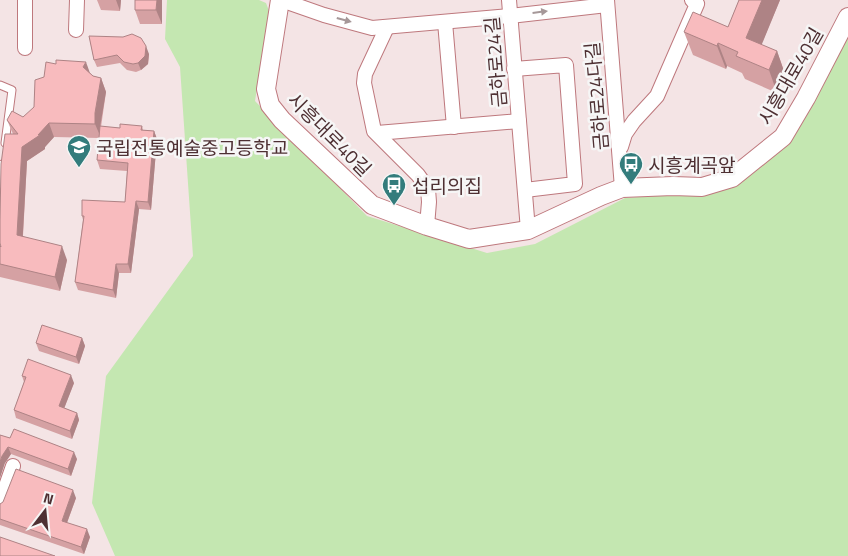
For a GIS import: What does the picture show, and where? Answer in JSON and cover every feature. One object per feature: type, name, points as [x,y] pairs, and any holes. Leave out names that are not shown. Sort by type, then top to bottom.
[{"type":"street","points":[[24,48],[25,0]]},
{"type":"street","points":[[76,30],[77,0]]},
{"type":"street","points":[[280,0],[324,15],[372,28],[510,16],[607,2]]},
{"type":"street","name":"시흥대로40길","points":[[280,0],[266,89],[270,106],[282,120],[372,205],[426,226],[469,239],[528,230],[622,188],[702,187],[732,178],[783,137],[806,98],[848,17]]},
{"type":"street","points":[[323,0],[324,15]]},
{"type":"street","name":"금하로24길","points":[[509,0],[528,230]]},
{"type":"street","points":[[619,151],[625,134],[634,120],[658,96],[697,4],[692,0]]},
{"type":"street","name":"금하로24다길","points":[[607,2],[622,188]]},
{"type":"street","points":[[445,22],[454,127]]},
{"type":"street","name":"시흥대로40길","points":[[387,27],[365,74],[364,83],[374,131],[418,175],[428,189],[429,202],[426,226]]},
{"type":"street","points":[[514,69],[566,65],[575,184],[525,190]]},
{"type":"street","name":"금하로24길","points":[[376,133],[519,121]]},
{"type":"street","points":[[0,503],[13,466]]},
{"type":"lane","points":[[0,85],[12,90],[4,151]]},
{"type":"lane","points":[[0,185],[2,160]]},
{"type":"green space","points":[[167,0],[259,0],[266,3],[269,11],[255,101],[367,216],[487,253],[535,244],[625,198],[707,192],[789,139],[848,29],[848,556],[115,556],[92,503],[106,376],[193,256],[180,67],[165,39]]},
{"type":"building","points":[[135,0],[157,0],[156,10],[135,10]]},
{"type":"building","points":[[739,0],[762,0],[746,38],[777,51],[769,70],[736,56],[738,52],[718,43],[717,46],[684,32],[693,12],[728,27]]},
{"type":"building","points":[[132,34],[141,38],[146,46],[145,56],[138,63],[124,62],[117,55],[94,60],[89,36],[123,37]]},
{"type":"building","points":[[56,60],[86,62],[83,67],[93,76],[101,78],[95,124],[49,123],[38,135],[40,135],[22,147],[17,235],[62,246],[55,277],[0,264],[0,220],[1,164],[5,134],[18,134],[7,120],[12,111],[23,117],[34,107],[35,80],[44,77],[46,62],[56,64]]},
{"type":"building","points":[[120,124],[142,126],[141,130],[154,131],[148,202],[136,201],[128,264],[116,264],[113,290],[75,282],[84,216],[82,216],[82,200],[125,202],[128,163],[97,160],[100,126],[120,128]]},
{"type":"building","points":[[42,325],[82,338],[76,357],[36,343]]},
{"type":"building","points":[[28,359],[71,375],[59,406],[77,413],[70,431],[14,410],[26,377],[22,376]]},
{"type":"building","points":[[14,429],[74,452],[68,469],[8,447],[0,462],[0,435],[10,438]]},
{"type":"building","points":[[16,469],[73,490],[62,521],[87,529],[81,547],[0,519],[0,504],[3,502]]},
{"type":"building","points":[[0,537],[55,556],[0,556]]},
{"type":"place","name":"국립전통예술중고등학교","points":[[79,168]]},
{"type":"place","name":"시흥계곡앞","points":[[631,185]]},
{"type":"place","name":"섭리의집","points":[[394,206]]}]
